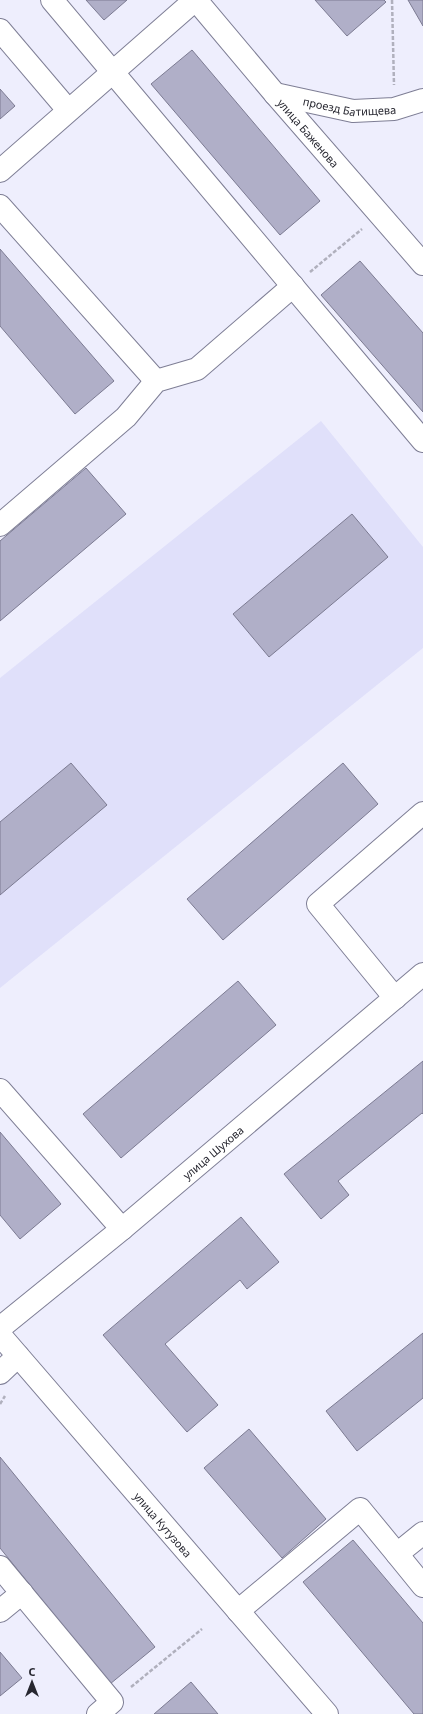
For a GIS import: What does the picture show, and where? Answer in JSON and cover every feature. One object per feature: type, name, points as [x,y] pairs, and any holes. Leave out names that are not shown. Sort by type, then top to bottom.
[{"type":"street","points":[[52,0],[423,441]]},
{"type":"street","points":[[0,171],[68,110],[196,0]]},
{"type":"street","name":"улица Баженова","points":[[196,0],[275,94],[423,264]]},
{"type":"street","points":[[0,30],[68,110]]},
{"type":"street","name":"проезд Батищева","points":[[275,94],[353,111],[394,109],[423,100]]},
{"type":"street","points":[[0,206],[156,381]]},
{"type":"street","points":[[0,525],[126,417],[156,381],[197,369],[293,286]]},
{"type":"street","points":[[395,998],[318,904],[423,813]]},
{"type":"street","name":"улица Шухова","points":[[0,1328],[122,1229],[423,974]]},
{"type":"street","points":[[0,1090],[122,1229]]},
{"type":"street","name":"улица Кутузова","points":[[0,1335],[327,1714]]},
{"type":"street","points":[[0,1373],[18,1356]]},
{"type":"street","points":[[238,1611],[360,1509],[423,1586]]},
{"type":"street","points":[[397,1554],[423,1533]]},
{"type":"street","points":[[0,1567],[22,1593],[105,1708]]},
{"type":"street","points":[[0,1611],[22,1593]]},
{"type":"path","points":[[392,0],[394,109]]},
{"type":"path","points":[[293,286],[380,214]]},
{"type":"path","points":[[0,1404],[5,1396]]},
{"type":"path","points":[[105,1708],[202,1629]]},
{"type":"shaded area","points":[[321,421],[423,547],[423,648],[0,988],[0,678]]},
{"type":"building","points":[[86,0],[127,0],[104,20]]},
{"type":"building","points":[[315,0],[384,0],[386,2],[347,36]]},
{"type":"building","points":[[408,0],[423,0],[423,26]]},
{"type":"building","points":[[192,50],[320,201],[280,235],[151,84]]},
{"type":"building","points":[[0,89],[15,106],[0,119]]},
{"type":"building","points":[[0,249],[114,381],[75,414],[0,326]]},
{"type":"building","points":[[360,261],[423,333],[423,412],[321,295]]},
{"type":"building","points":[[86,468],[126,514],[0,621],[0,541]]},
{"type":"building","points":[[352,514],[388,557],[269,657],[233,614]]},
{"type":"building","points":[[71,763],[107,805],[0,895],[0,822]]},
{"type":"building","points":[[343,763],[378,804],[223,940],[187,899]]},
{"type":"building","points":[[238,981],[276,1025],[121,1158],[83,1114]]},
{"type":"building","points":[[423,1061],[423,1114],[422,1113],[338,1181],[349,1195],[321,1219],[284,1174]]},
{"type":"building","points":[[0,1132],[61,1204],[20,1239],[0,1215]]},
{"type":"building","points":[[241,1217],[279,1262],[247,1289],[240,1280],[165,1344],[218,1405],[187,1432],[103,1335]]},
{"type":"building","points":[[423,1333],[423,1398],[357,1451],[326,1411]]},
{"type":"building","points":[[249,1429],[326,1519],[282,1558],[204,1468]]},
{"type":"building","points":[[0,1457],[155,1647],[110,1684],[0,1548]]},
{"type":"building","points":[[353,1540],[423,1623],[423,1714],[414,1714],[303,1582]]},
{"type":"building","points":[[0,1652],[22,1678],[0,1696]]},
{"type":"building","points":[[191,1682],[218,1714],[154,1714]]}]
